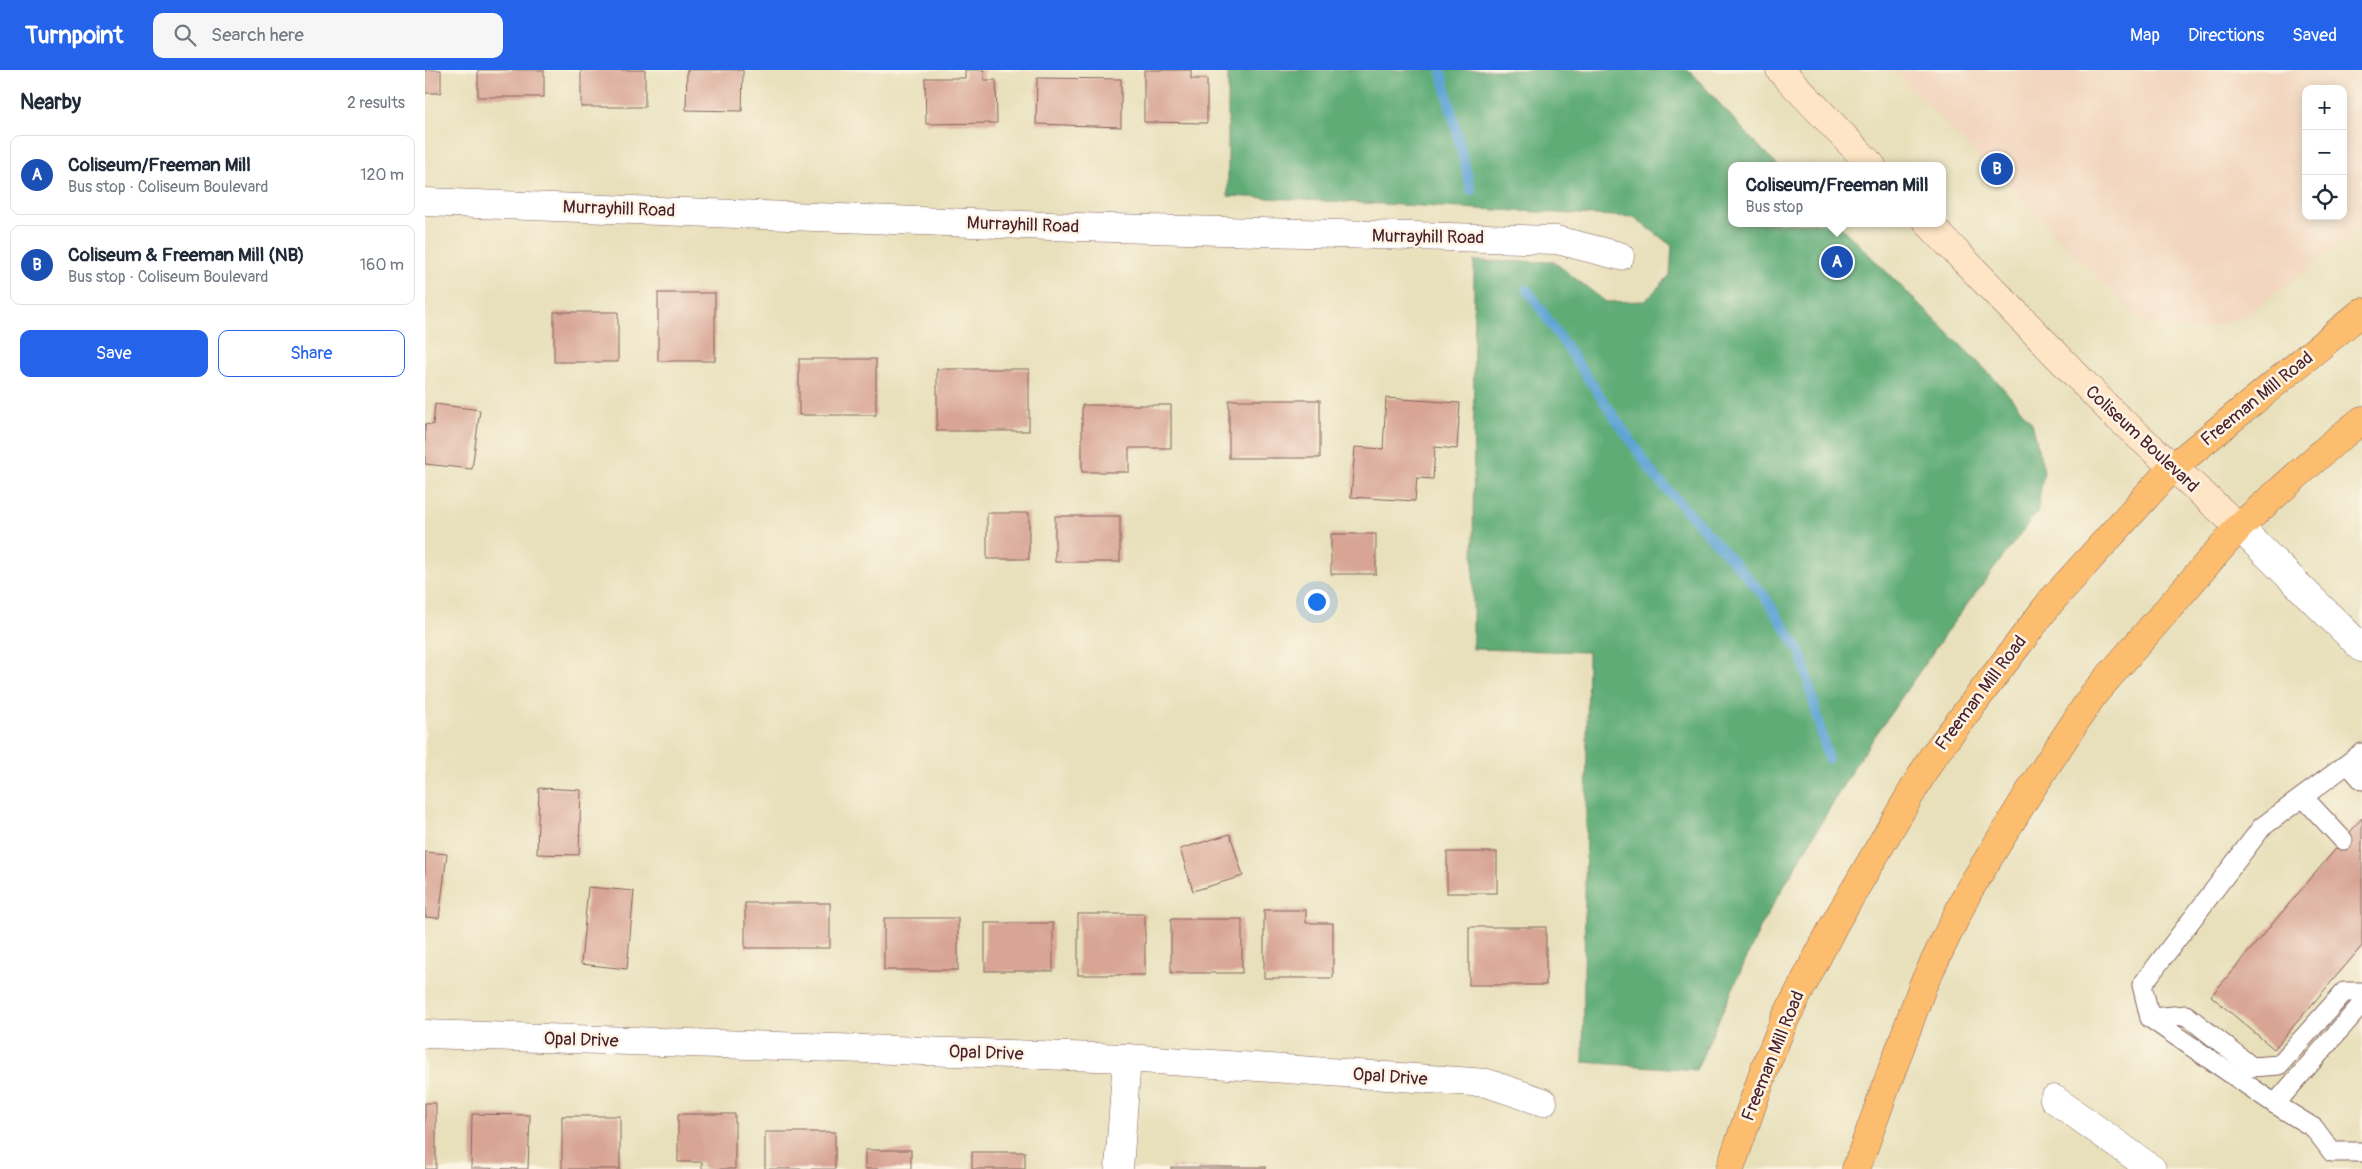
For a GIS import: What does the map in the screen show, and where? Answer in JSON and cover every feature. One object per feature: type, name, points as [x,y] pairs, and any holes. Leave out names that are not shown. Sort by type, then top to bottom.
[{"type":"main road","points":[[1780,70],[1869,162]]},
{"type":"main road","name":"Coliseum Boulevard","points":[[1932,227],[2113,413],[2171,468],[2239,527]]},
{"type":"main road","name":"Freeman Mill Road","points":[[1730,1169],[1766,1065],[1785,1019],[1835,923],[1933,756],[2052,600],[2171,468],[2362,312]]},
{"type":"main road","points":[[1856,1169],[1923,986],[1969,890],[2033,786],[2093,695],[2239,527],[2332,444],[2362,420]]},
{"type":"street","name":"Murrayhill Road","points":[[425,202],[1076,227],[1557,240],[1620,256]]},
{"type":"street","name":"Coliseum Boulevard","points":[[2239,527],[2362,648]]},
{"type":"street","name":"Opal Drive","points":[[425,1034],[1127,1058],[1487,1083],[1543,1102]]},
{"type":"street","points":[[1119,1169],[1127,1058]]},
{"type":"street","points":[[2053,1099],[2152,1169]]},
{"type":"lane","points":[[2362,780],[2355,759],[2262,827],[2142,986],[2150,1018],[2313,1128],[2332,1152],[2362,1152]]},
{"type":"lane","points":[[2303,797],[2343,840]]},
{"type":"lane","points":[[2150,1018],[2186,1015],[2251,1068],[2279,1065],[2344,992],[2362,992]]},
{"type":"lane","points":[[2275,1104],[2362,1004]]},
{"type":"shaded area","points":[[1893,70],[2362,70],[2362,227],[2244,317],[2195,331],[2142,322]]},
{"type":"green space","points":[[1228,70],[1689,70],[1774,162],[1728,162],[1728,227],[1841,227],[1998,382],[2032,423],[2044,471],[2037,512],[1950,627],[1855,765],[1763,922],[1696,1070],[1583,1062],[1588,652],[1473,649],[1474,261],[1554,262],[1606,302],[1645,301],[1670,275],[1672,246],[1634,217],[1228,196]]},
{"type":"building","points":[[425,70],[441,70],[441,93],[425,93]]},
{"type":"building","points":[[478,70],[544,70],[544,97],[478,97]]},
{"type":"building","points":[[581,70],[645,70],[645,107],[581,107]]},
{"type":"building","points":[[687,70],[743,70],[742,111],[686,110]]},
{"type":"building","points":[[965,70],[984,70],[984,80],[996,80],[997,123],[926,124],[925,78],[965,78]]},
{"type":"building","points":[[1144,70],[1191,70],[1191,79],[1207,79],[1207,123],[1144,122]]},
{"type":"building","points":[[1037,78],[1121,79],[1121,127],[1036,124]]},
{"type":"building","points":[[658,293],[715,293],[715,361],[658,361]]},
{"type":"building","points":[[554,312],[618,312],[618,362],[554,362]]},
{"type":"building","points":[[799,359],[876,359],[876,415],[799,415]]},
{"type":"building","points":[[937,369],[1029,369],[1029,431],[937,431]]},
{"type":"building","points":[[1386,398],[1460,403],[1457,449],[1435,447],[1433,479],[1417,478],[1415,501],[1351,497],[1355,447],[1383,449]]},
{"type":"building","points":[[1229,400],[1320,400],[1320,458],[1229,458]]},
{"type":"building","points":[[435,404],[480,410],[472,469],[425,464],[425,424],[433,425]]},
{"type":"building","points":[[1082,405],[1171,405],[1171,448],[1129,448],[1129,472],[1082,472]]},
{"type":"building","points":[[987,513],[1029,513],[1029,559],[987,559]]},
{"type":"building","points":[[1055,516],[1120,516],[1120,562],[1055,562]]},
{"type":"building","points":[[1331,534],[1376,534],[1376,574],[1331,574]]},
{"type":"building","points":[[539,788],[581,790],[579,855],[537,854]]},
{"type":"building","points":[[2362,818],[2362,946],[2274,1049],[2211,996]]},
{"type":"building","points":[[1230,834],[1243,876],[1193,891],[1180,849]]},
{"type":"building","points":[[425,852],[447,854],[439,918],[425,917]]},
{"type":"building","points":[[1447,852],[1497,852],[1497,893],[1447,893]]},
{"type":"building","points":[[588,887],[634,891],[627,969],[581,964]]},
{"type":"building","points":[[745,903],[830,903],[830,948],[745,948]]},
{"type":"building","points":[[1264,910],[1306,910],[1306,923],[1333,923],[1333,978],[1264,978]]},
{"type":"building","points":[[1078,914],[1145,914],[1145,975],[1078,975]]},
{"type":"building","points":[[884,918],[958,918],[958,970],[884,970]]},
{"type":"building","points":[[1171,919],[1242,919],[1242,973],[1171,973]]},
{"type":"building","points":[[985,923],[1053,923],[1053,971],[985,971]]},
{"type":"building","points":[[1469,927],[1546,927],[1546,985],[1469,985]]},
{"type":"building","points":[[425,1103],[436,1103],[436,1169],[425,1169]]},
{"type":"building","points":[[472,1114],[530,1115],[528,1169],[471,1168]]},
{"type":"building","points":[[678,1114],[735,1114],[735,1169],[702,1169],[702,1162],[678,1162]]},
{"type":"building","points":[[562,1116],[620,1116],[620,1169],[562,1169]]},
{"type":"building","points":[[765,1132],[835,1132],[835,1169],[765,1169]]},
{"type":"building","points":[[865,1150],[911,1150],[911,1169],[865,1169]]},
{"type":"building","points":[[972,1152],[1025,1152],[1025,1169],[972,1169]]},
{"type":"building","points":[[1171,1167],[1266,1167],[1266,1169],[1171,1169]]},
{"type":"waterway","points":[[1441,70],[1471,190]]},
{"type":"waterway","points":[[1527,289],[1654,475],[1763,594],[1801,653],[1828,759]]},
{"type":"place","name":"Coliseum & Freeman Mill (NB)","points":[[1997,169]]},
{"type":"place","name":"Coliseum/Freeman Mill","points":[[1837,262]]}]
